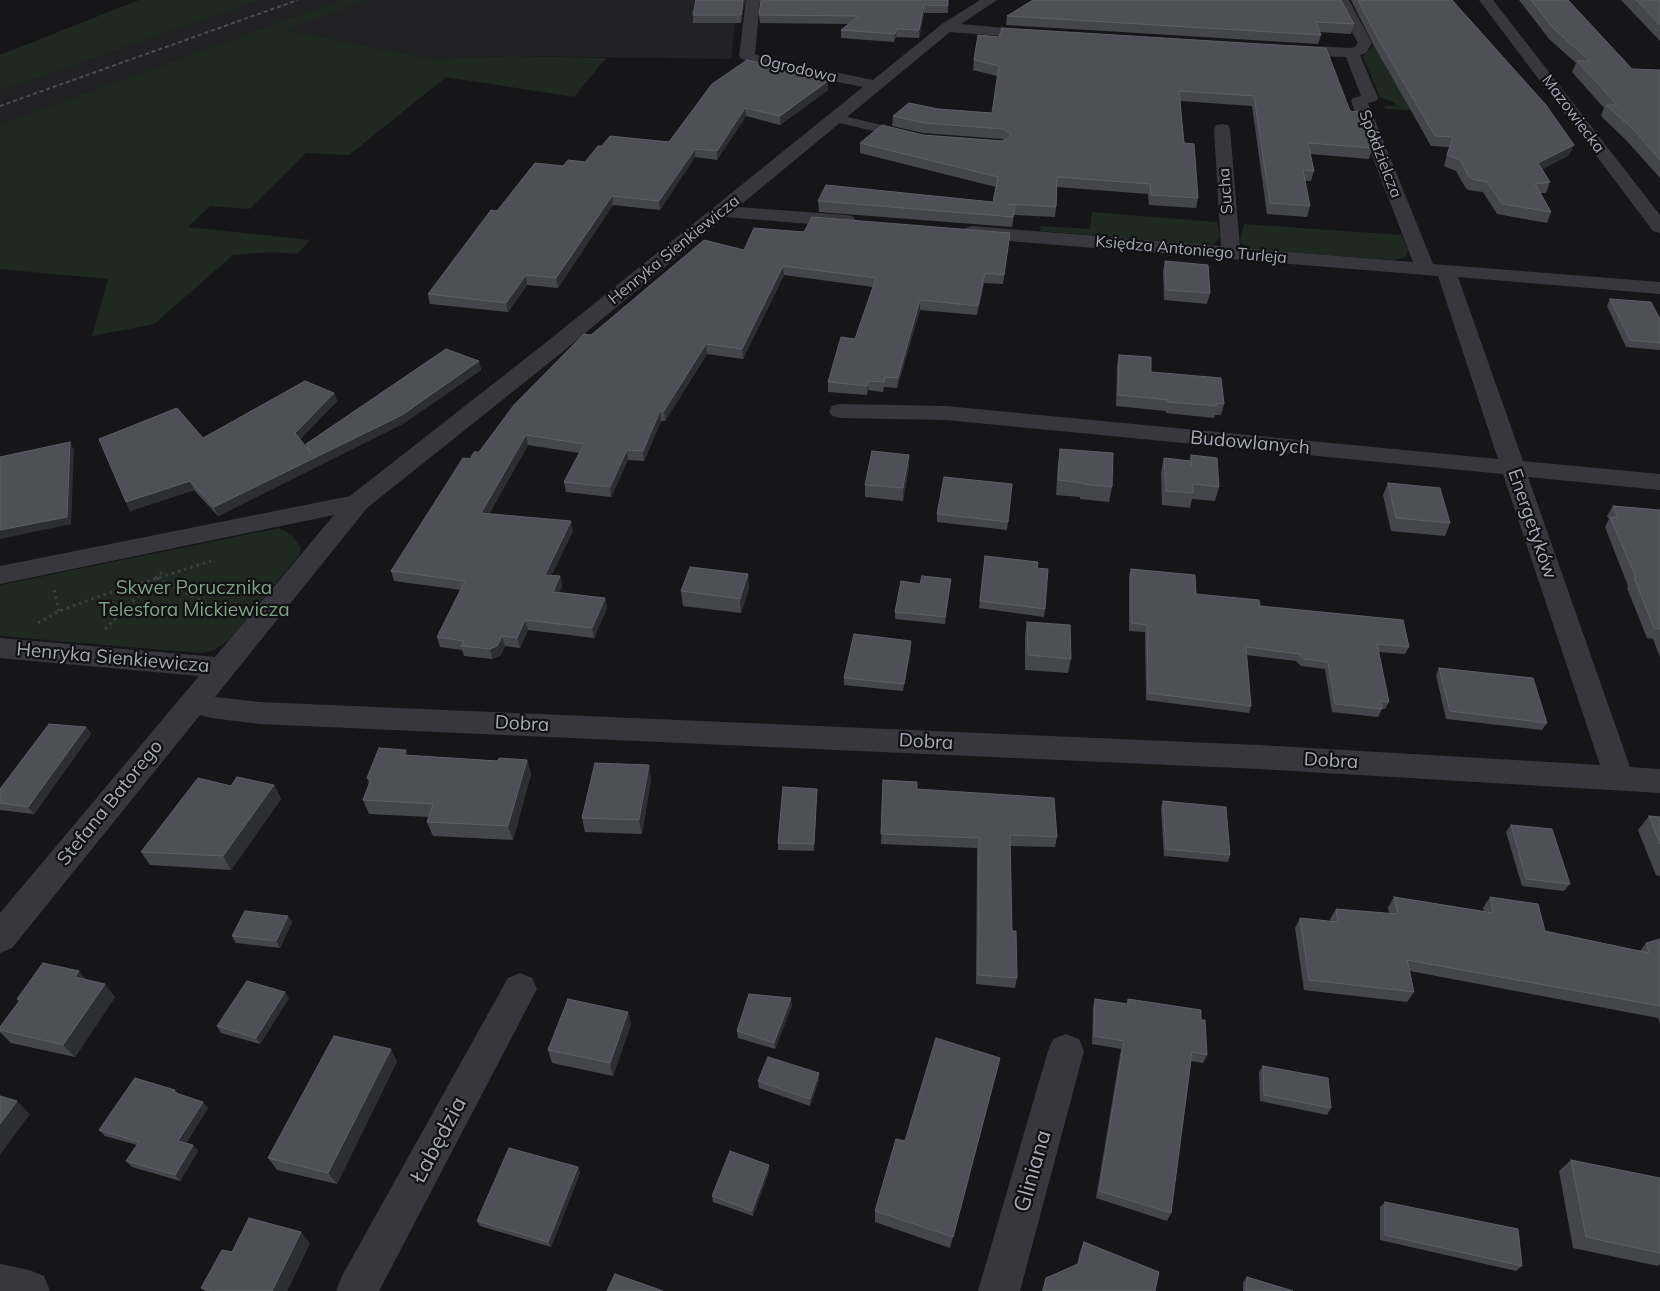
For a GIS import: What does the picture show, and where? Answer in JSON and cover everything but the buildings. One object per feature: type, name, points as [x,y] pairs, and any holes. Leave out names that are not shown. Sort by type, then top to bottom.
[{"type":"street","name":"Ogrodowa","points":[[753,0],[747,56],[758,61],[876,85]]},
{"type":"street","name":"Henryka Sienkiewicza","points":[[0,648],[221,668],[358,502],[552,349],[947,28],[990,0]]},
{"type":"street","points":[[1276,49],[1352,53],[1361,50],[1365,43],[1342,0]]},
{"type":"street","name":"Mazowiecka","points":[[1486,0],[1660,227]]},
{"type":"street","points":[[947,28],[1049,35]]},
{"type":"street","name":"Spółdzielcza","points":[[1352,53],[1370,98],[1359,101],[1435,270]]},
{"type":"street","name":"Sucha","points":[[1222,129],[1231,253]]},
{"type":"street","points":[[722,211],[869,223]]},
{"type":"street","name":"Księdza Antoniego Turleja","points":[[957,230],[1660,288]]},
{"type":"street","name":"Energetyków","points":[[1435,270],[1512,468],[1619,778]]},
{"type":"street","name":"Budowlanych","points":[[840,411],[946,413],[1660,482]]},
{"type":"street","name":"Henryka Sienkiewicza","points":[[0,576],[358,502]]},
{"type":"street","name":"Stefana Batorego","points":[[0,938],[221,668]]},
{"type":"street","name":"Dobra","points":[[194,702],[234,711],[1259,757],[1660,781]]},
{"type":"street","name":"Łabędzia","points":[[357,1291],[520,989]]},
{"type":"street","name":"Gliniana","points":[[999,1291],[1066,1051]]},
{"type":"street","points":[[0,1284],[29,1291]]},
{"type":"lane","points":[[834,118],[914,137]]},
{"type":"path","points":[[111,633],[102,632],[177,556],[184,538]]},
{"type":"path","points":[[43,627],[33,626],[59,611],[223,556]]},
{"type":"path","points":[[157,578],[234,617]]},
{"type":"shaded area","points":[[261,0],[340,0],[0,124],[0,91]]},
{"type":"shaded area","points":[[367,0],[738,0],[731,59],[512,56],[433,59],[286,30]]},
{"type":"green space","points":[[139,0],[261,0],[0,91],[0,55]]},
{"type":"green space","points":[[340,0],[367,0],[287,30],[433,59],[512,56],[606,58],[574,97],[446,77],[349,155],[306,153],[249,209],[210,206],[188,227],[310,240],[297,254],[272,252],[233,255],[154,324],[92,336],[108,279],[0,269],[0,124]]},
{"type":"green space","points":[[1374,45],[1411,110],[1385,109],[1384,106],[1396,106],[1395,103],[1380,97],[1363,57]]},
{"type":"green space","points":[[1092,212],[1217,222],[1220,238],[1213,244],[1198,244],[1041,231],[1040,226],[1090,229]]},
{"type":"green space","points":[[1244,224],[1401,235],[1408,250],[1406,257],[1394,260],[1250,249],[1240,242]]},
{"type":"green space","name":"Skwer Porucznika Telesfora Mickiewicza","points":[[279,528],[292,535],[301,548],[299,555],[229,640],[212,651],[201,653],[0,636],[0,585]]},
{"type":"railway","points":[[0,106],[298,0]]}]
